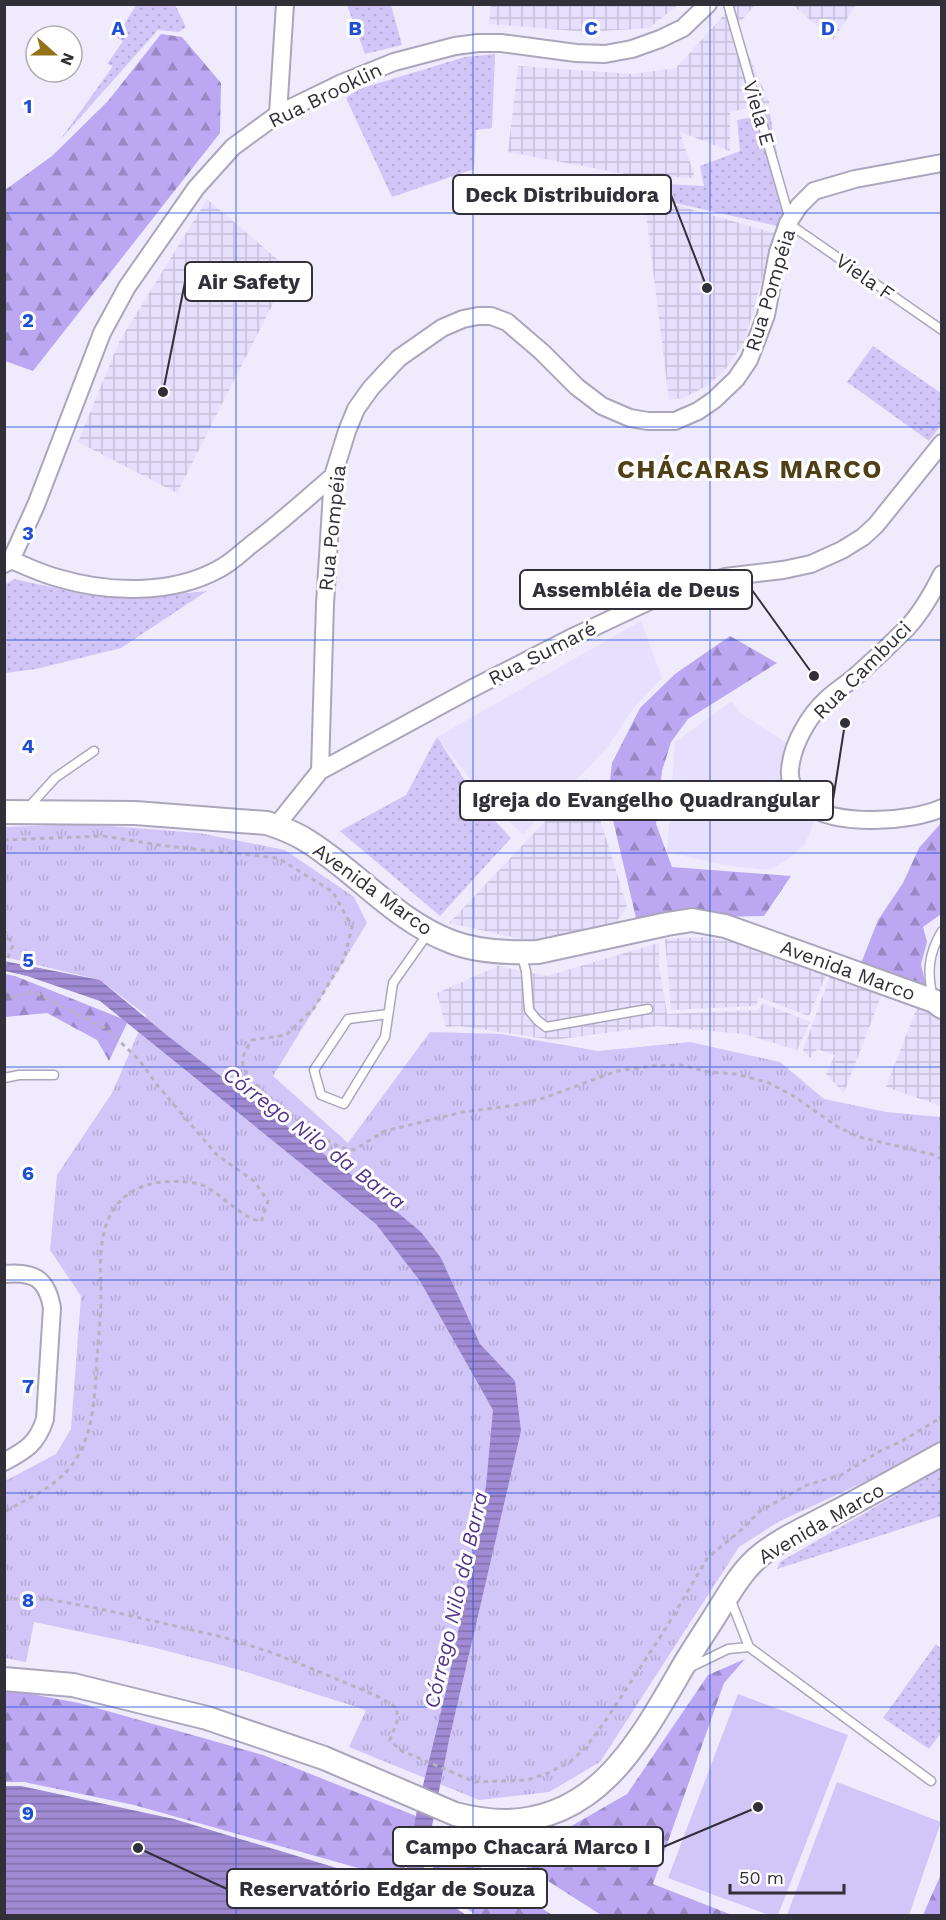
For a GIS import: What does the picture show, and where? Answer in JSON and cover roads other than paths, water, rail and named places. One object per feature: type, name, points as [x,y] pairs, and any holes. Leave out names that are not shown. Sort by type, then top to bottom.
[{"type":"main road","name":"Avenida Marco","points":[[15,812],[135,813],[245,820],[276,826],[309,841],[390,905],[429,932],[452,943],[478,949],[538,952],[693,920],[725,926],[938,1004]]},
{"type":"main road","name":"Avenida Marco","points":[[4,1679],[73,1686],[207,1718],[324,1758],[455,1814],[505,1821],[533,1818],[550,1813],[586,1796],[616,1769],[648,1728],[678,1674],[742,1574],[755,1559],[772,1547],[942,1454]]},
{"type":"street","points":[[278,114],[285,4]]},
{"type":"street","name":"Rua Brooklin","points":[[8,562],[36,505],[102,333],[127,287],[196,188],[233,147],[278,114],[342,83],[394,62],[455,46],[501,43],[576,53],[605,54],[632,49],[683,28],[708,4]]},
{"type":"street","name":"Rua Pompéia","points":[[320,771],[325,604],[333,476],[356,409],[371,388],[399,358],[442,328],[463,319],[491,316],[507,322],[542,352],[577,387],[602,406],[630,418],[675,421],[698,411],[714,400],[736,379],[749,360],[766,315],[778,252],[789,222],[799,206],[814,191],[855,179],[942,163]]},
{"type":"street","name":"Rua Sumaré","points":[[320,771],[471,689],[658,597],[725,578],[812,564],[842,549],[863,537],[876,525],[942,443]]},
{"type":"street","points":[[8,562],[58,578],[111,588],[130,589],[169,585],[198,578],[220,568],[239,555],[278,525],[333,476]]},
{"type":"street","name":"Rua Cambuci","points":[[942,574],[929,600],[908,626],[857,675],[827,699],[813,715],[800,738],[792,758],[790,772],[793,788],[807,805],[824,814],[868,821],[902,818],[942,808]]},
{"type":"street","points":[[276,826],[320,771]]},
{"type":"street","points":[[4,1274],[26,1274],[34,1277],[50,1293],[52,1308],[45,1419],[40,1434],[28,1448],[4,1462]]},
{"type":"lane","name":"Viela E","points":[[728,4],[789,222]]},
{"type":"lane","name":"Viela F","points":[[789,222],[942,330]]},
{"type":"lane","points":[[15,812],[55,778],[94,751]]},
{"type":"lane","points":[[938,1004],[928,977],[937,938],[942,931]]},
{"type":"lane","points":[[388,1014],[348,1019],[314,1070],[321,1095],[344,1104],[385,1037],[393,983],[429,932]]},
{"type":"lane","points":[[521,952],[526,971],[530,1010],[546,1027],[648,1009]]},
{"type":"lane","points":[[4,1078],[19,1075],[54,1075]]},
{"type":"lane","points":[[729,1595],[749,1647],[931,1781]]},
{"type":"lane","points":[[678,1674],[728,1649],[749,1647]]},
{"type":"place","name":"Deck Distribuidora","points":[[707,288]]},
{"type":"place","name":"Air Safety","points":[[163,392]]},
{"type":"place","name":"Assembléia de Deus","points":[[814,676]]},
{"type":"place","name":"Igreja do Evangelho Quadrangular","points":[[845,723]]},
{"type":"place","name":"Campo Chacará Marco I","points":[[758,1807]]},
{"type":"place","name":"Reservatório Edgar de Souza","points":[[138,1848]]},
{"type":"district","name":"CHÁCARAS MARCO","points":[[750,469]]},
{"type":"water label","name":"Córrego Nilo da Barra","points":[[314,1138]]},
{"type":"water label","name":"Córrego Nilo da Barra","points":[[456,1600]]}]
